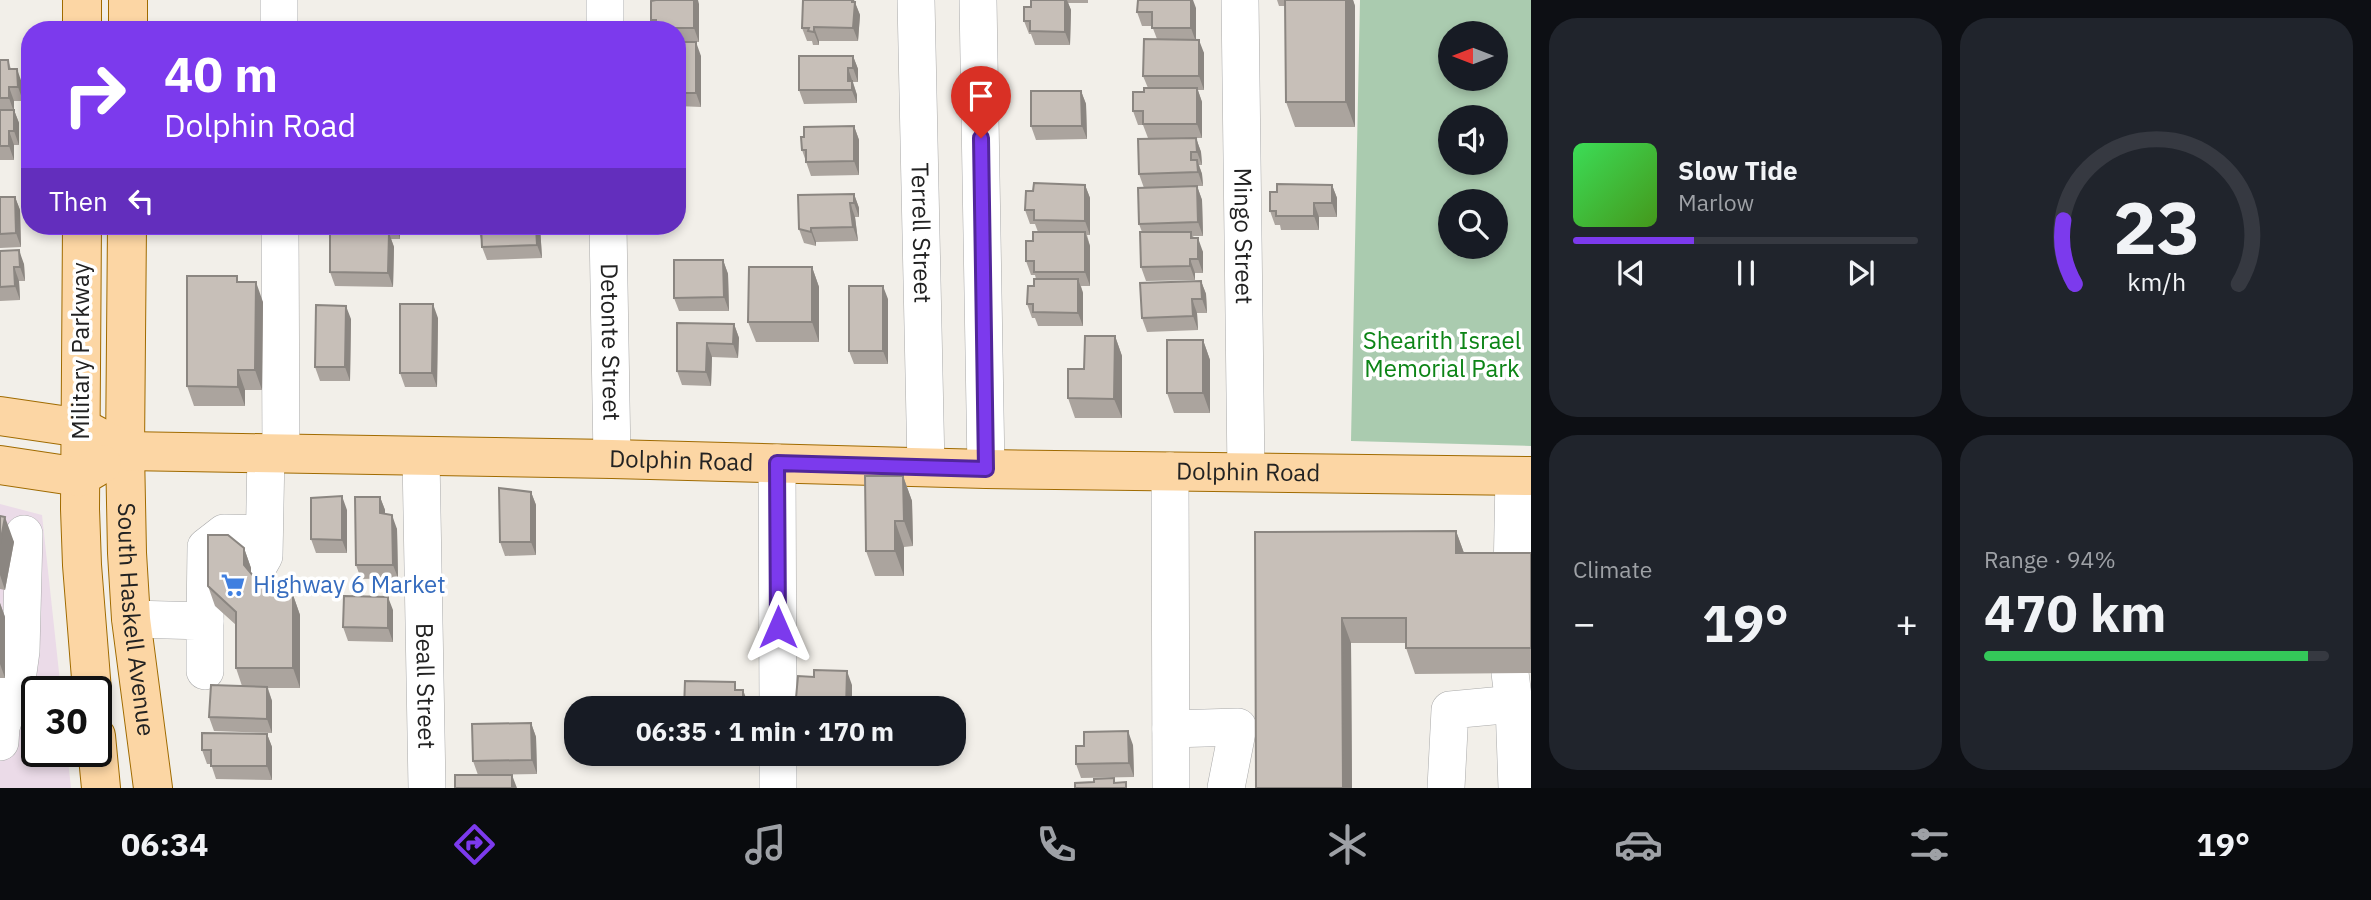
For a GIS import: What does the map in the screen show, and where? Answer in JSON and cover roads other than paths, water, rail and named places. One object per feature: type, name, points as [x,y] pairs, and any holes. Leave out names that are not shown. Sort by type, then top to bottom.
[{"type":"main road","points":[[82,0],[82,21]]},
{"type":"main road","points":[[128,0],[128,21]]},
{"type":"main road","name":"Military Parkway","points":[[80,477],[82,235]]},
{"type":"main road","name":"Military Parkway","points":[[125,451],[127,235]]},
{"type":"main road","name":"Dolphin Road","points":[[0,416],[82,428],[125,451],[612,458],[986,469],[1522,476]]},
{"type":"main road","points":[[0,465],[80,477],[125,451]]},
{"type":"main road","name":"South Haskell Avenue","points":[[125,451],[131,619],[153,788]]},
{"type":"main road","name":"South Haskell Avenue","points":[[80,477],[82,565],[91,676]]},
{"type":"main road","name":"South Haskell Avenue","points":[[99,767],[101,788]]},
{"type":"street","points":[[279,0],[279,21]]},
{"type":"street","points":[[605,0],[605,21]]},
{"type":"street","name":"Terrell Street","points":[[916,0],[926,467]]},
{"type":"street","points":[[978,0],[986,469]]},
{"type":"street","name":"Mingo Street","points":[[1240,0],[1246,472]]},
{"type":"street","points":[[205,671],[212,604],[206,547],[224,533],[252,552],[274,453],[280,235]]},
{"type":"street","name":"Detonte Street","points":[[608,235],[612,458]]},
{"type":"street","name":"Beall Street","points":[[421,457],[427,788]]},
{"type":"street","points":[[777,463],[778,696]]},
{"type":"street","points":[[1170,471],[1171,788]]},
{"type":"street","points":[[1512,578],[1522,476]]},
{"type":"street","points":[[0,741],[1,727],[10,703],[21,651],[24,534]]},
{"type":"street","points":[[131,619],[212,604]]},
{"type":"street","points":[[1446,788],[1450,710],[1518,698],[1517,788]]},
{"type":"street","points":[[1171,729],[1238,727],[1226,788]]},
{"type":"street","points":[[778,766],[778,788]]},
{"type":"place","name":"Highway 6 Market","points":[[233,585]]},
{"type":"park label","name":"Shearith Israel Memorial Park","points":[[1442,355]]}]
